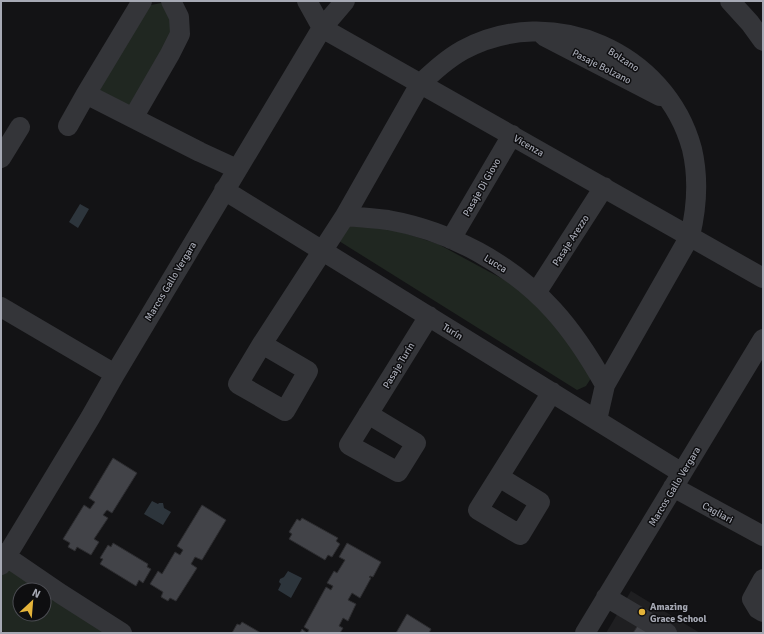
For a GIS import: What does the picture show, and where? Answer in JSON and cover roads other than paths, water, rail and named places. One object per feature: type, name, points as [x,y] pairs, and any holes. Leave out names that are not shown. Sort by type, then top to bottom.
[{"type":"street","points":[[68,126],[142,1]]},
{"type":"street","points":[[133,118],[180,34],[179,17],[170,1]]},
{"type":"street","points":[[307,1],[322,28]]},
{"type":"street","name":"Marcos Gallo Vergara","points":[[3,558],[90,418],[224,190],[322,28],[345,1]]},
{"type":"street","points":[[730,1],[750,23],[763,41]]},
{"type":"street","name":"Vicenza","points":[[322,28],[763,278]]},
{"type":"street","name":"Bolzano","points":[[345,216],[420,84],[448,59],[464,50],[481,42],[517,33],[552,32],[573,36],[598,44],[613,50],[627,59],[650,78],[670,101],[679,116],[692,149],[697,184],[697,202],[690,236],[605,385]]},
{"type":"street","points":[[86,94],[200,152],[237,169]]},
{"type":"street","points":[[1,158],[20,127]]},
{"type":"street","name":"Pasaje Di Giovo","points":[[451,239],[512,135]]},
{"type":"street","name":"Pasaje Arezzo","points":[[536,293],[604,187]]},
{"type":"street","name":"Turín","points":[[224,190],[597,420],[678,480]]},
{"type":"street","points":[[262,344],[345,216]]},
{"type":"street","name":"Lucca","points":[[345,216],[389,221],[424,229],[470,248],[504,268],[536,293],[553,309],[582,345],[605,385]]},
{"type":"street","points":[[1,307],[115,374]]},
{"type":"street","name":"Pasaje Turín","points":[[368,414],[429,316]]},
{"type":"street","name":"Marcos Gallo Vergara","points":[[585,633],[763,339]]},
{"type":"street","points":[[597,420],[605,385]]},
{"type":"street","points":[[499,477],[552,392]]},
{"type":"street","name":"Cagliari","points":[[678,480],[763,536]]},
{"type":"street","points":[[3,558],[122,633]]},
{"type":"street","points":[[763,579],[752,599],[758,609],[763,612]]},
{"type":"street","points":[[606,597],[667,633]]},
{"type":"place","name":"Amazing Grace School","points":[[642,612]]}]
